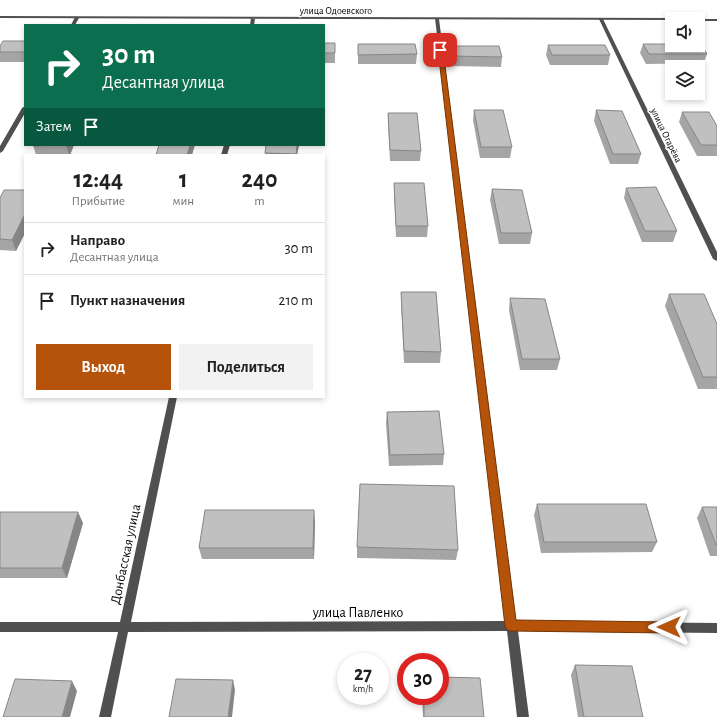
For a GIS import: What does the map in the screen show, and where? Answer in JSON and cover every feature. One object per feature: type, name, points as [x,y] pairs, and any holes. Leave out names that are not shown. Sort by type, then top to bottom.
[{"type":"street","name":"улица Одоевского","points":[[0,17],[665,20]]},
{"type":"street","points":[[74,24],[77,18]]},
{"type":"street","points":[[252,24],[253,19]]},
{"type":"street","points":[[437,19],[523,717]]},
{"type":"street","name":"улица Огарёва","points":[[601,19],[717,259]]},
{"type":"street","points":[[705,20],[717,20]]},
{"type":"street","points":[[0,151],[24,110]]},
{"type":"street","name":"Донбасская улица","points":[[105,717],[173,398]]},
{"type":"street","name":"улица Павленко","points":[[0,627],[511,626],[717,628]]},
{"type":"building","points":[[3,41],[24,41],[24,52],[0,52],[0,46]]},
{"type":"building","points":[[325,43],[335,43],[335,53],[325,53]]},
{"type":"building","points":[[358,44],[415,44],[417,54],[358,55]]},
{"type":"building","points":[[643,44],[665,44],[665,52],[705,51],[707,54],[649,54]]},
{"type":"building","points":[[548,45],[605,45],[610,55],[552,55]]},
{"type":"building","points":[[450,46],[499,46],[502,57],[451,56]]},
{"type":"building","points":[[474,110],[503,110],[512,147],[481,147]]},
{"type":"building","points":[[596,110],[622,111],[641,154],[613,154]]},
{"type":"building","points":[[682,112],[709,112],[717,126],[717,145],[701,145]]},
{"type":"building","points":[[388,113],[417,113],[421,151],[390,150]]},
{"type":"building","points":[[159,146],[190,146],[187,154],[156,154]]},
{"type":"building","points":[[266,146],[297,146],[296,154],[265,153]]},
{"type":"building","points":[[394,183],[424,183],[428,226],[396,226]]},
{"type":"building","points":[[656,187],[677,231],[645,231],[626,188]]},
{"type":"building","points":[[492,189],[522,190],[532,233],[501,233]]},
{"type":"building","points":[[4,190],[24,190],[24,216],[12,240],[0,239],[0,198]]},
{"type":"building","points":[[401,292],[436,292],[441,352],[404,351]]},
{"type":"building","points":[[669,294],[704,294],[717,324],[717,377],[703,377]]},
{"type":"building","points":[[510,298],[545,299],[560,359],[522,359]]},
{"type":"building","points":[[439,411],[444,454],[390,455],[387,412]]},
{"type":"building","points":[[360,484],[454,486],[458,550],[357,547]]},
{"type":"building","points":[[537,504],[646,504],[657,542],[544,542]]},
{"type":"building","points":[[702,507],[717,507],[717,545],[716,545]]},
{"type":"building","points":[[205,510],[314,510],[313,548],[199,548]]},
{"type":"building","points":[[0,512],[78,512],[62,568],[0,568]]},
{"type":"building","points":[[575,665],[632,666],[643,717],[584,717]]},
{"type":"building","points":[[449,677],[480,678],[484,717],[424,717],[424,705],[449,705]]},
{"type":"building","points":[[15,679],[72,681],[62,717],[3,717]]},
{"type":"building","points":[[176,679],[233,680],[228,717],[169,717]]},
{"type":"route","points":[[440,50],[511,626],[669,627]]}]
